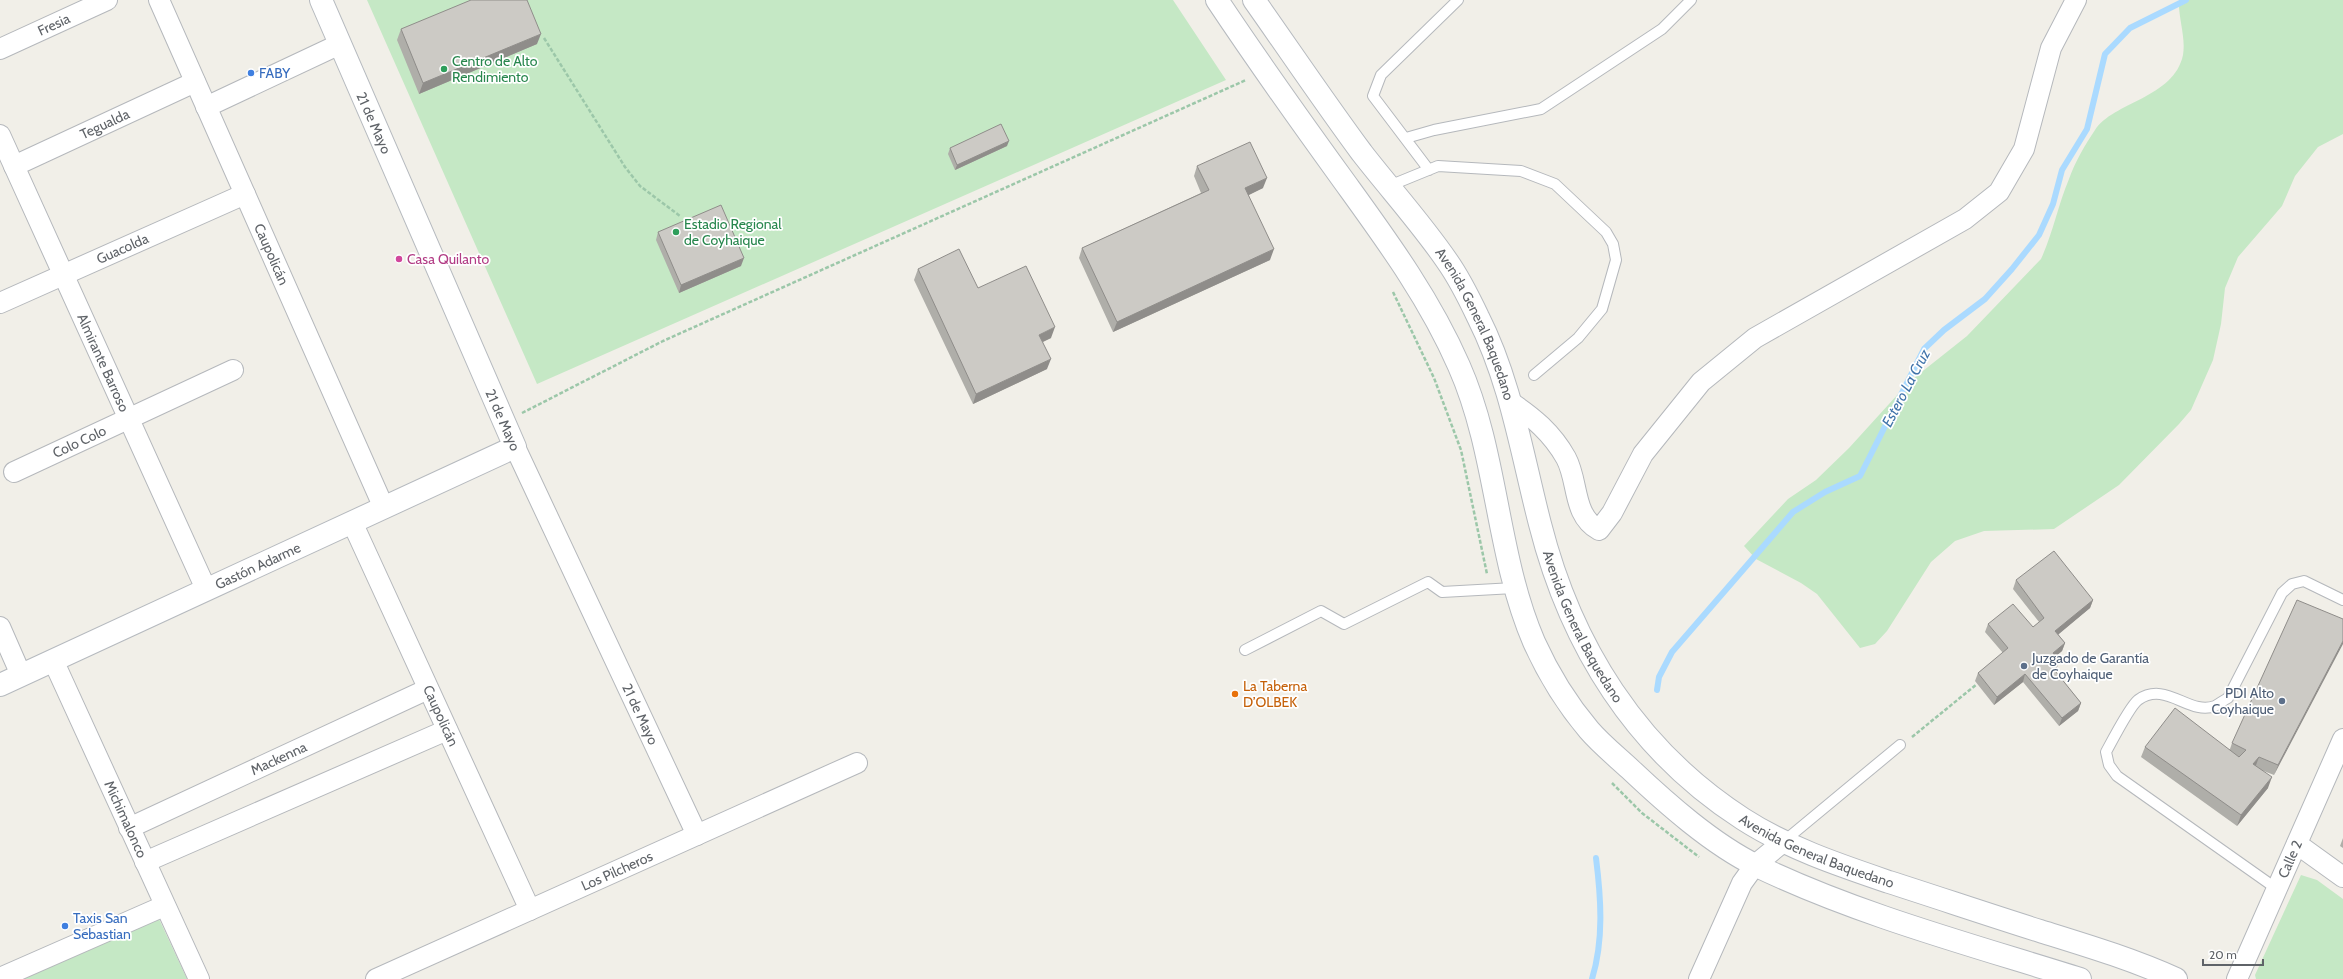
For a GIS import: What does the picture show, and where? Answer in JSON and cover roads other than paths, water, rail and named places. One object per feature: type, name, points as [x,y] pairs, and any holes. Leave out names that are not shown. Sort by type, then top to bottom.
[{"type":"main road","name":"21 de Mayo","points":[[321,0],[515,447]]},
{"type":"main road","name":"Avenida General Baquedano","points":[[1217,0],[1264,71],[1407,268],[1439,323],[1461,370],[1475,412],[1491,472],[1514,588],[1534,642],[1559,689],[1590,731],[1646,784],[1690,821],[1755,865],[1848,904],[2080,979]]},
{"type":"main road","name":"Avenida General Baquedano","points":[[1254,0],[1362,152],[1447,261],[1464,289],[1490,342],[1510,402],[1541,528],[1558,587],[1576,629],[1632,721],[1665,757],[1697,786],[1744,820],[1783,842],[1829,862],[2070,940],[2156,970],[2176,979]]},
{"type":"main road","name":"Gastón Adarme","points":[[0,685],[515,447]]},
{"type":"street","name":"Fresia","points":[[0,50],[107,0]]},
{"type":"street","name":"Caupolicán","points":[[159,0],[384,508]]},
{"type":"street","points":[[1510,402],[1528,414],[1550,433],[1567,459],[1580,508],[1590,525],[1599,530],[1612,513],[1643,454],[1701,382],[1755,338],[1965,219],[1999,192],[2024,149],[2051,48],[2076,0]]},
{"type":"street","points":[[206,108],[340,44]]},
{"type":"street","name":"Tegualda","points":[[14,166],[195,82]]},
{"type":"street","name":"Almirante Barroso","points":[[0,135],[206,589]]},
{"type":"street","name":"Guacolda","points":[[0,302],[245,194]]},
{"type":"street","name":"Colo Colo","points":[[14,472],[233,370]]},
{"type":"street","name":"21 de Mayo","points":[[515,447],[697,835]]},
{"type":"street","name":"Caupolicán","points":[[352,522],[530,910]]},
{"type":"street","points":[[0,627],[21,675]]},
{"type":"street","name":"Michimalonco","points":[[52,660],[198,979]]},
{"type":"street","name":"Mackenna","points":[[130,828],[428,689]]},
{"type":"street","points":[[145,862],[447,730]]},
{"type":"street","name":"Calle 2","points":[[2237,979],[2343,739]]},
{"type":"street","name":"Los Pilcheros","points":[[376,979],[857,763]]},
{"type":"street","points":[[1700,979],[1742,883],[1755,865],[1783,842]]},
{"type":"street","points":[[2296,844],[2343,877]]},
{"type":"street","points":[[0,978],[164,906]]},
{"type":"lane","points":[[1429,170],[1406,138],[1372,96],[1381,75],[1458,0]]},
{"type":"lane","points":[[1406,138],[1434,130],[1541,109],[1662,29],[1691,0]]},
{"type":"lane","points":[[1389,186],[1438,166],[1521,171],[1555,184],[1606,232],[1613,244],[1616,260],[1602,309],[1578,338],[1534,376]]},
{"type":"lane","points":[[2277,888],[2118,776],[2109,765],[2106,752],[2137,700],[2151,693],[2163,694],[2199,707],[2214,706],[2228,698],[2282,593],[2292,584],[2304,581],[2343,600]]},
{"type":"lane","points":[[1245,650],[1321,611],[1344,624],[1428,582],[1442,592],[1514,588]]},
{"type":"lane","points":[[1783,842],[1900,746]]},
{"type":"waterway","name":"Estero La Cruz","points":[[1657,690],[1659,677],[1672,652],[1793,512],[1825,492],[1860,476],[1924,349],[1944,330],[1985,299],[2012,269],[2039,235],[2053,204],[2062,170],[2087,129],[2105,54],[2130,28],[2186,0]]},
{"type":"waterway","name":"Estero La Cruz","points":[[1592,979],[1596,964],[1600,934],[1600,904],[1596,858]]},
{"type":"place","name":"Centro de Alto Rendimiento","points":[[444,69]]},
{"type":"place","name":"FABY","points":[[251,73]]},
{"type":"place","name":"Estadio Regional de Coyhaique","points":[[676,232]]},
{"type":"place","name":"Casa Quilanto","points":[[399,259]]},
{"type":"place","name":"Juzgado de Garantía de Coyhaique","points":[[2024,666]]},
{"type":"place","name":"La Taberna D’OLBEK","points":[[1235,694]]},
{"type":"place","name":"PDI Alto Coyhaique","points":[[2282,701]]},
{"type":"place","name":"Taxis San Sebastian","points":[[65,926]]}]
